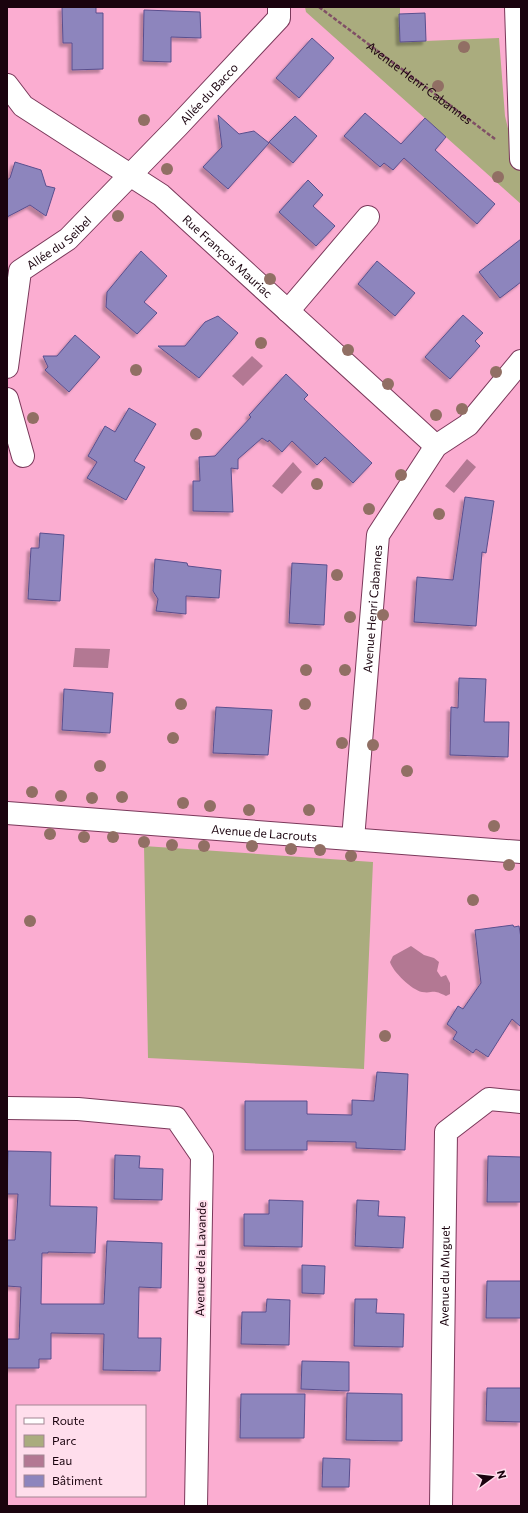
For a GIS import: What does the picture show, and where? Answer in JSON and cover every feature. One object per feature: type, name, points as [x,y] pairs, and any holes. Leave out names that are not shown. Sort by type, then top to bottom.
[{"type":"street","name":"Allée du Bacco","points":[[129,176],[279,18],[279,7]]},
{"type":"street","points":[[516,7],[521,159]]},
{"type":"street","name":"Rue François Mauriac","points":[[7,85],[23,106],[129,176],[162,195],[436,446]]},
{"type":"street","name":"Allée du Seibel","points":[[7,367],[20,271],[68,238],[129,176]]},
{"type":"street","points":[[288,311],[368,217]]},
{"type":"street","name":"Avenue Henri Cabannes","points":[[353,839],[378,534],[436,446],[468,425],[521,361]]},
{"type":"street","points":[[7,399],[23,456]]},
{"type":"street","name":"Avenue de Lacrouts","points":[[7,813],[521,852]]},
{"type":"street","name":"Avenue du Muguet","points":[[441,1506],[446,1132],[489,1099],[521,1102]]},
{"type":"street","name":"Avenue de la Lavande","points":[[7,1108],[78,1109],[176,1118],[202,1156],[196,1506]]},
{"type":"path","name":"Avenue Henri Cabannes","points":[[319,7],[521,159]]},
{"type":"green space","points":[[305,7],[400,7],[400,42],[499,38],[505,116],[514,154],[521,164],[521,204],[306,12]]},
{"type":"green space","points":[[144,846],[373,862],[364,1069],[148,1058]]},
{"type":"water","points":[[252,356],[263,366],[243,386],[232,376]]},
{"type":"water","points":[[467,459],[476,467],[454,493],[445,486]]},
{"type":"water","points":[[293,462],[302,472],[282,494],[272,486]]},
{"type":"water","points":[[75,648],[110,649],[108,668],[73,667]]},
{"type":"water","points":[[411,946],[424,955],[434,958],[439,962],[437,971],[441,977],[446,975],[450,983],[450,994],[446,996],[435,992],[418,991],[408,984],[395,971],[390,962],[393,956]]},
{"type":"building","points":[[62,7],[96,7],[96,13],[103,13],[103,69],[72,70],[72,43],[63,43]]},
{"type":"building","points":[[144,10],[200,12],[201,38],[171,37],[171,62],[143,61]]},
{"type":"building","points":[[425,13],[426,41],[400,42],[399,14]]},
{"type":"building","points":[[312,38],[334,58],[299,98],[276,78]]},
{"type":"building","points":[[365,113],[401,144],[425,118],[446,137],[435,150],[495,204],[477,224],[404,158],[393,170],[384,163],[380,167],[344,136]]},
{"type":"building","points":[[218,115],[239,134],[254,131],[269,143],[228,189],[203,167],[222,147]]},
{"type":"building","points":[[295,116],[317,136],[293,163],[269,142]]},
{"type":"building","points":[[15,162],[41,170],[46,186],[55,188],[46,216],[30,205],[7,217],[7,180],[10,178]]},
{"type":"building","points":[[308,180],[323,195],[313,206],[335,226],[316,246],[279,212]]},
{"type":"building","points":[[521,239],[521,282],[500,298],[479,272]]},
{"type":"building","points":[[141,251],[167,276],[144,302],[157,313],[137,334],[106,307],[107,292]]},
{"type":"building","points":[[377,261],[415,293],[395,316],[358,284]]},
{"type":"building","points":[[463,315],[483,333],[475,341],[480,346],[450,379],[425,357]]},
{"type":"building","points":[[218,316],[238,333],[199,378],[158,346],[185,346],[205,322]]},
{"type":"building","points":[[75,335],[100,357],[69,392],[45,370],[48,367],[43,356],[57,356]]},
{"type":"building","points":[[286,374],[308,395],[304,399],[372,463],[353,483],[325,457],[317,465],[292,441],[282,452],[269,440],[268,442],[262,438],[238,459],[238,469],[231,468],[233,512],[193,511],[193,481],[200,481],[199,457],[215,456],[251,417],[249,415]]},
{"type":"building","points":[[129,408],[156,424],[134,461],[145,467],[126,500],[87,478],[97,462],[88,456],[105,426],[115,432]]},
{"type":"building","points":[[465,497],[494,501],[486,553],[482,552],[476,626],[414,622],[417,577],[453,580]]},
{"type":"building","points":[[40,533],[64,535],[60,601],[28,599],[31,548],[39,548]]},
{"type":"building","points":[[155,559],[187,563],[188,566],[221,570],[219,598],[186,596],[186,614],[156,611],[158,599],[153,591]]},
{"type":"building","points":[[292,563],[327,565],[324,625],[289,623]]},
{"type":"building","points":[[459,678],[486,679],[484,722],[509,722],[508,757],[450,755],[451,707],[458,708]]},
{"type":"building","points":[[64,689],[113,693],[110,733],[62,730]]},
{"type":"building","points":[[216,707],[272,710],[268,755],[213,753]]},
{"type":"building","points":[[513,925],[514,927],[519,926],[521,938],[521,1027],[512,1019],[488,1057],[476,1049],[473,1053],[453,1039],[457,1032],[447,1024],[458,1006],[463,1009],[481,983],[475,930]]},
{"type":"building","points":[[377,1072],[408,1074],[405,1150],[356,1148],[356,1142],[307,1141],[307,1150],[245,1150],[245,1101],[307,1101],[307,1114],[352,1115],[352,1100],[374,1101]]},
{"type":"building","points":[[8,1151],[51,1152],[50,1206],[97,1207],[95,1253],[42,1253],[41,1304],[104,1304],[107,1241],[162,1243],[161,1288],[139,1287],[138,1338],[161,1338],[160,1371],[103,1370],[104,1334],[51,1333],[51,1359],[39,1359],[39,1368],[7,1368],[7,1339],[19,1339],[21,1287],[7,1286],[7,1240],[15,1240],[18,1194],[7,1194]]},
{"type":"building","points":[[115,1155],[140,1156],[139,1168],[163,1169],[162,1200],[114,1199]]},
{"type":"building","points":[[488,1156],[521,1157],[521,1202],[487,1202]]},
{"type":"building","points":[[269,1200],[303,1201],[302,1247],[244,1246],[244,1214],[269,1214]]},
{"type":"building","points":[[357,1200],[379,1201],[378,1216],[405,1217],[403,1248],[355,1246]]},
{"type":"building","points":[[302,1265],[325,1266],[324,1294],[302,1293]]},
{"type":"building","points":[[487,1281],[521,1281],[521,1318],[486,1318]]},
{"type":"building","points":[[267,1299],[290,1300],[289,1345],[241,1344],[242,1312],[266,1312]]},
{"type":"building","points":[[355,1299],[377,1299],[376,1313],[404,1314],[403,1347],[354,1346]]},
{"type":"building","points":[[302,1361],[349,1362],[349,1391],[301,1389]]},
{"type":"building","points":[[487,1388],[521,1388],[521,1422],[486,1421]]},
{"type":"building","points":[[347,1393],[402,1394],[402,1441],[346,1440]]},
{"type":"building","points":[[241,1394],[305,1394],[304,1438],[240,1438]]},
{"type":"building","points":[[323,1458],[350,1459],[349,1487],[322,1487]]}]
